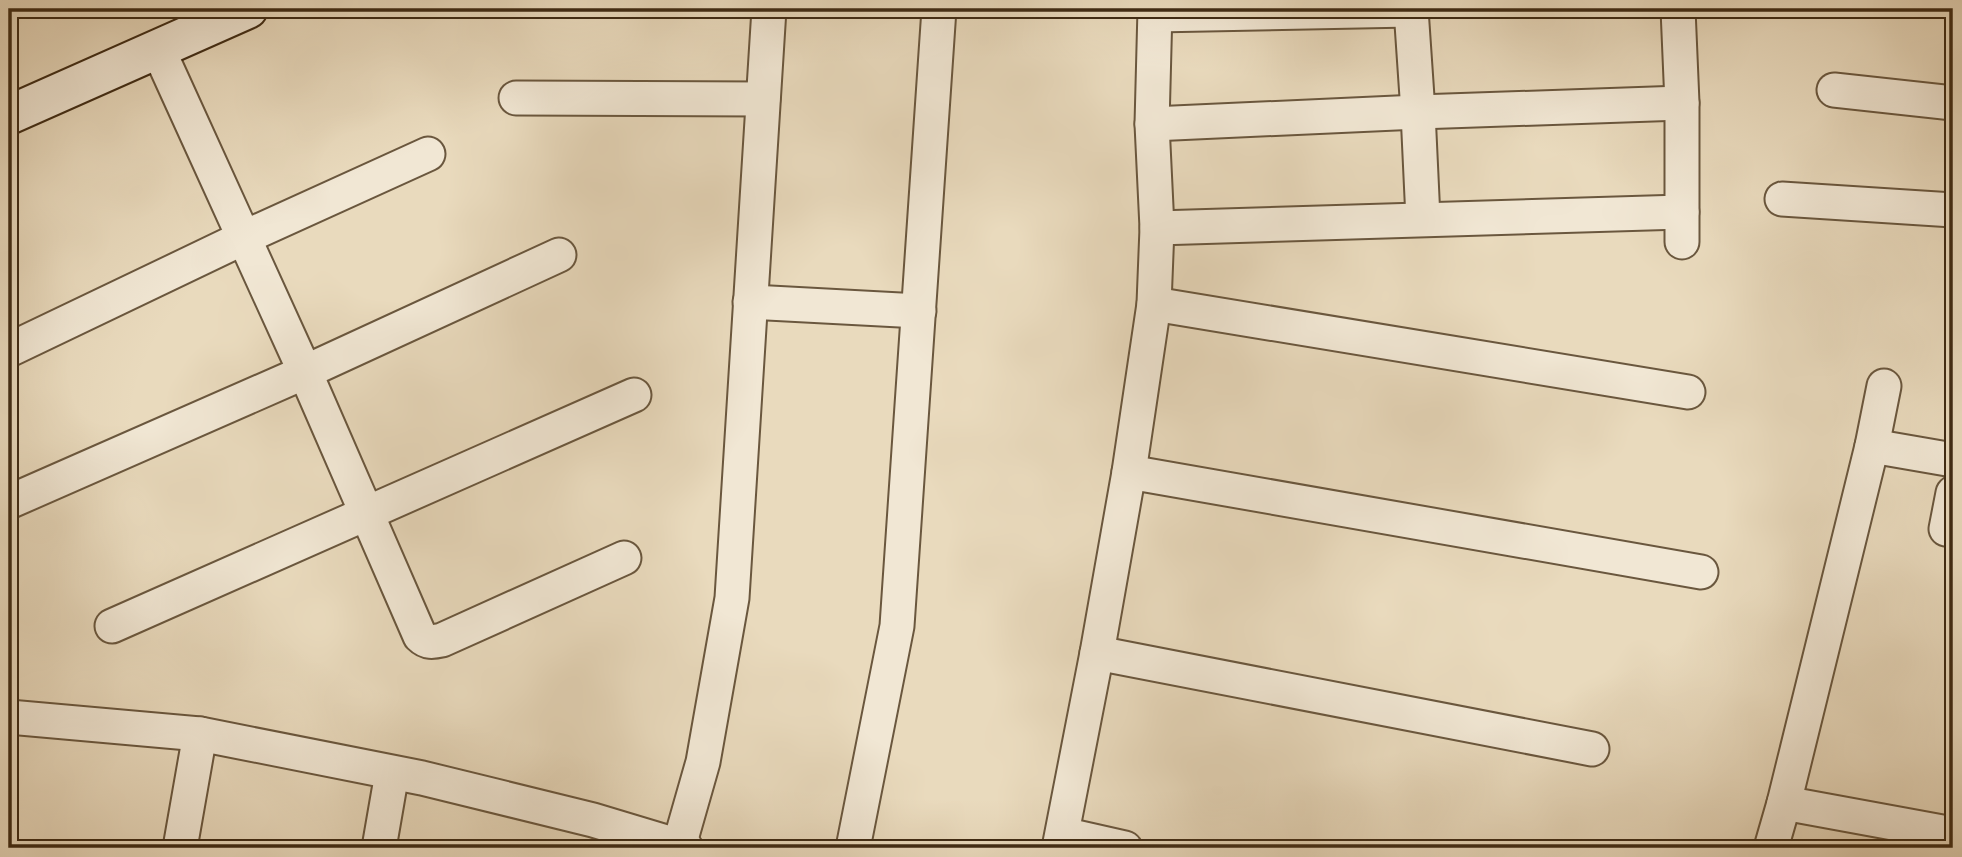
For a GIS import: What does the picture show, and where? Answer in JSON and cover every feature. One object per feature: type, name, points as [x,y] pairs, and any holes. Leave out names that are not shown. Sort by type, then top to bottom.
[{"type":"street","points":[[9,115],[247,9]]},
{"type":"street","points":[[9,717],[200,734],[422,778],[590,834],[683,847],[703,762],[732,598],[769,9]]},
{"type":"street","points":[[853,848],[897,626],[939,9]]},
{"type":"street","points":[[1157,228],[1423,219],[1682,227],[1682,103],[1678,9]]},
{"type":"street","points":[[1125,848],[1061,841],[1129,472],[1154,304],[1157,228],[1152,124],[1155,12],[1410,10],[1423,219]]},
{"type":"street","points":[[158,49],[305,372],[420,636],[433,643],[442,640],[624,558]]},
{"type":"street","points":[[1834,90],[1953,103]]},
{"type":"street","points":[[516,98],[763,99]]},
{"type":"street","points":[[1152,124],[1418,111],[1682,103]]},
{"type":"street","points":[[9,350],[428,154]]},
{"type":"street","points":[[1782,199],[1953,210]]},
{"type":"street","points":[[9,502],[305,372],[559,255]]},
{"type":"street","points":[[750,302],[919,311]]},
{"type":"street","points":[[1154,304],[1688,392]]},
{"type":"street","points":[[1771,848],[1872,446],[1884,386]]},
{"type":"street","points":[[112,626],[634,395]]},
{"type":"street","points":[[1872,446],[1953,460]]},
{"type":"street","points":[[1129,472],[1701,572]]},
{"type":"street","points":[[1946,529],[1953,493]]},
{"type":"street","points":[[1097,653],[1592,748]]},
{"type":"street","points":[[180,848],[200,734]]},
{"type":"street","points":[[379,848],[393,773]]},
{"type":"street","points":[[1783,803],[1953,834]]}]
